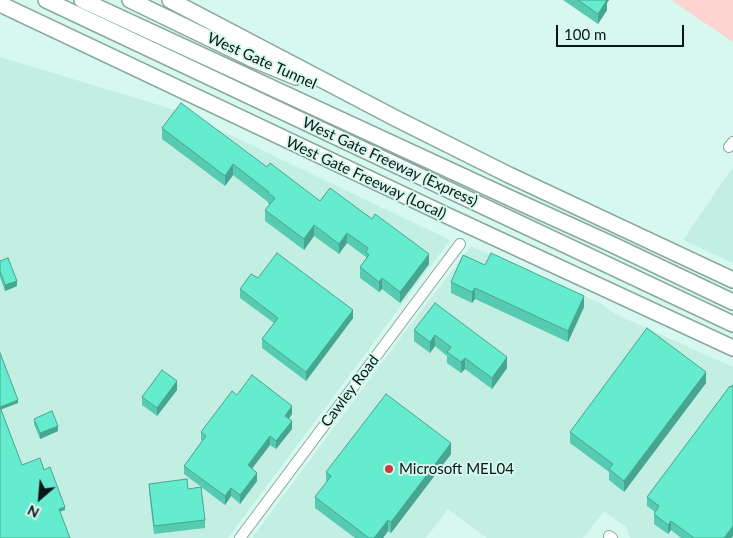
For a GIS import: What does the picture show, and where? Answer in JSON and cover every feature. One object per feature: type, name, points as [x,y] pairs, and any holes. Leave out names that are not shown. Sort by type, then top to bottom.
[{"type":"highway","name":"West Gate Freeway (Express)","points":[[46,0],[733,324]]},
{"type":"highway","name":"West Gate Freeway (Express)","points":[[82,0],[512,200],[609,242],[733,302]]},
{"type":"highway","name":"West Gate Tunnel","points":[[130,0],[252,59],[395,118]]},
{"type":"highway","points":[[170,0],[395,118],[509,175],[733,280]]},
{"type":"highway","name":"West Gate Freeway (Local)","points":[[0,4],[448,216],[733,348]]},
{"type":"street","name":"Cawley Road","points":[[240,538],[460,244]]},
{"type":"shaded area","points":[[671,0],[733,0],[733,42]]},
{"type":"shaded area","points":[[0,57],[182,112],[450,240],[228,538],[0,538]]},
{"type":"shaded area","points":[[733,167],[733,263],[683,240]]},
{"type":"shaded area","points":[[471,246],[602,304],[615,314],[733,367],[733,538],[630,538],[626,527],[604,511],[583,538],[487,538],[448,509],[426,538],[252,538]]},
{"type":"building","points":[[578,0],[607,0],[598,14]]},
{"type":"building","points":[[181,103],[267,167],[270,163],[320,201],[330,188],[372,219],[375,214],[429,254],[400,292],[382,278],[379,282],[360,267],[369,255],[366,252],[368,248],[347,233],[339,244],[314,225],[304,239],[265,210],[275,198],[269,192],[233,164],[225,176],[162,128]]},
{"type":"building","points":[[277,253],[353,310],[306,372],[262,339],[278,318],[240,289],[251,274],[258,278]]},
{"type":"building","points":[[491,253],[584,296],[568,331],[475,288],[472,292],[451,282],[463,255],[485,265]]},
{"type":"building","points":[[8,258],[17,281],[5,285],[0,271],[0,261]]},
{"type":"building","points":[[435,303],[507,357],[492,378],[465,358],[461,362],[447,352],[451,347],[435,335],[430,342],[414,330]]},
{"type":"building","points":[[647,328],[706,372],[624,481],[609,469],[613,464],[570,432]]},
{"type":"building","points":[[0,353],[18,400],[0,407]]},
{"type":"building","points":[[162,370],[177,381],[157,408],[142,397]]},
{"type":"building","points":[[252,375],[292,406],[285,416],[292,421],[276,441],[270,436],[248,465],[257,473],[240,495],[231,488],[225,496],[184,466],[206,436],[201,432],[232,391],[237,395]]},
{"type":"building","points":[[733,385],[733,526],[724,538],[694,538],[671,521],[668,525],[654,514],[659,506],[647,497],[730,386]]},
{"type":"building","name":"Microsoft MEL04","points":[[386,394],[451,443],[391,522],[388,520],[374,538],[369,538],[315,497],[331,476],[326,472]]},
{"type":"building","points":[[0,407],[22,465],[40,458],[44,470],[50,467],[65,507],[59,509],[70,538],[0,538]]},
{"type":"building","points":[[52,411],[58,426],[40,433],[34,419]]},
{"type":"building","points":[[187,479],[188,489],[201,487],[205,520],[154,526],[149,484]]},
{"type":"place","name":"Microsoft MEL04","points":[[389,469]]}]
